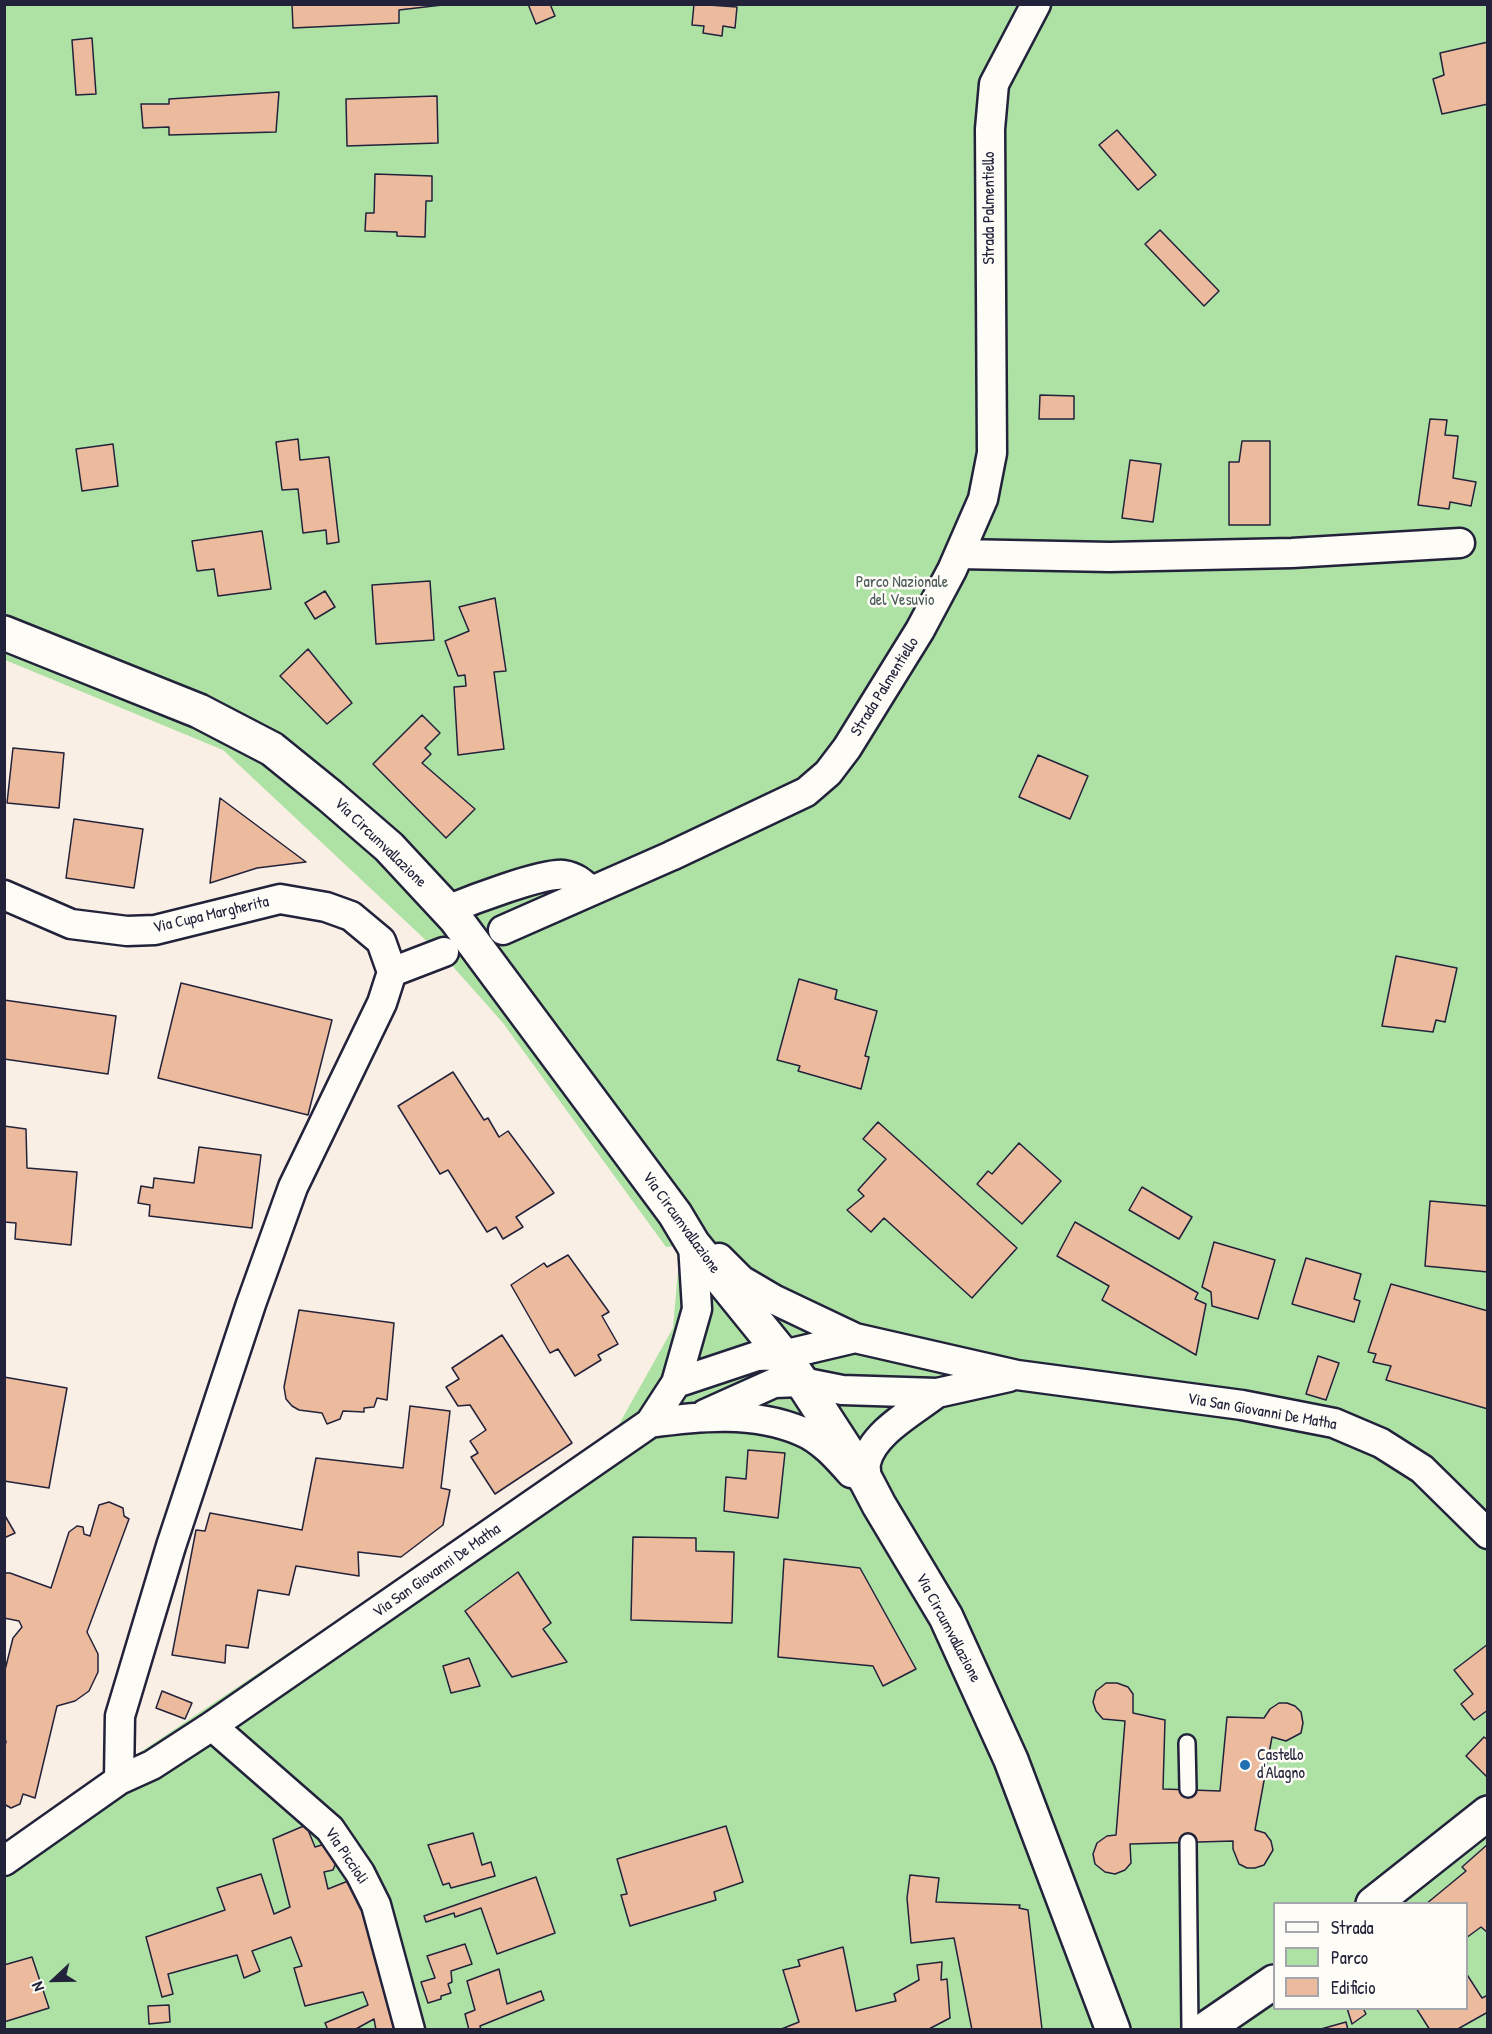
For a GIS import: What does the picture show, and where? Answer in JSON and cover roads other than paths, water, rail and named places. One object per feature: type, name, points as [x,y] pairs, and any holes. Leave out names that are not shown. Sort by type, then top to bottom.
[{"type":"main road","name":"Via Circumvallazione","points":[[4,633],[199,711],[272,750],[389,847],[447,909],[675,1214],[693,1244],[783,1354],[873,1494],[946,1617],[981,1691],[1015,1771],[1113,2030]]},
{"type":"main road","points":[[1376,1902],[1488,1813]]},
{"type":"main road","points":[[1204,2030],[1273,1983]]},
{"type":"street","name":"Strada Palmentiello","points":[[502,930],[806,792],[828,773],[848,748],[920,630],[959,554],[983,499],[992,453],[990,129],[994,84],[1036,4]]},
{"type":"street","points":[[959,554],[1110,557],[1292,553],[1460,543]]},
{"type":"street","points":[[447,909],[531,881],[561,874],[576,878],[591,891]]},
{"type":"street","name":"Via Cupa Margherita","points":[[4,895],[71,924],[128,931],[167,927],[280,899],[301,902],[326,907],[351,916],[381,941],[392,972]]},
{"type":"street","points":[[120,1780],[120,1716],[171,1546],[251,1304],[293,1187],[382,1003],[392,972],[444,952]]},
{"type":"street","points":[[675,1214],[741,1280],[775,1300],[855,1338]]},
{"type":"street","points":[[650,1423],[676,1383],[697,1309],[693,1244]]},
{"type":"street","points":[[676,1383],[757,1356],[783,1354],[855,1338]]},
{"type":"street","name":"Via San Giovanni De Matha","points":[[855,1338],[1026,1376],[1242,1405],[1334,1423],[1381,1443],[1422,1469],[1488,1533]]},
{"type":"street","points":[[700,1416],[774,1383],[802,1382],[842,1390],[937,1393],[1026,1376]]},
{"type":"street","points":[[873,1494],[866,1465],[870,1451],[890,1427],[937,1393]]},
{"type":"street","name":"Via San Giovanni De Matha","points":[[4,1861],[120,1780],[152,1765],[212,1726],[650,1423],[700,1416],[759,1418],[803,1431],[834,1454],[873,1494]]},
{"type":"street","name":"Via Piccioli","points":[[212,1726],[330,1829],[360,1873],[376,1905],[410,2030]]},
{"type":"lane","points":[[1187,1743],[1188,1790]]},
{"type":"lane","points":[[1188,1842],[1190,2030]]},
{"type":"place","name":"Castello d'Alagno","points":[[1245,1765]]},
{"type":"park label","name":"Parco Nazionale del Vesuvio","points":[[902,592]]}]
